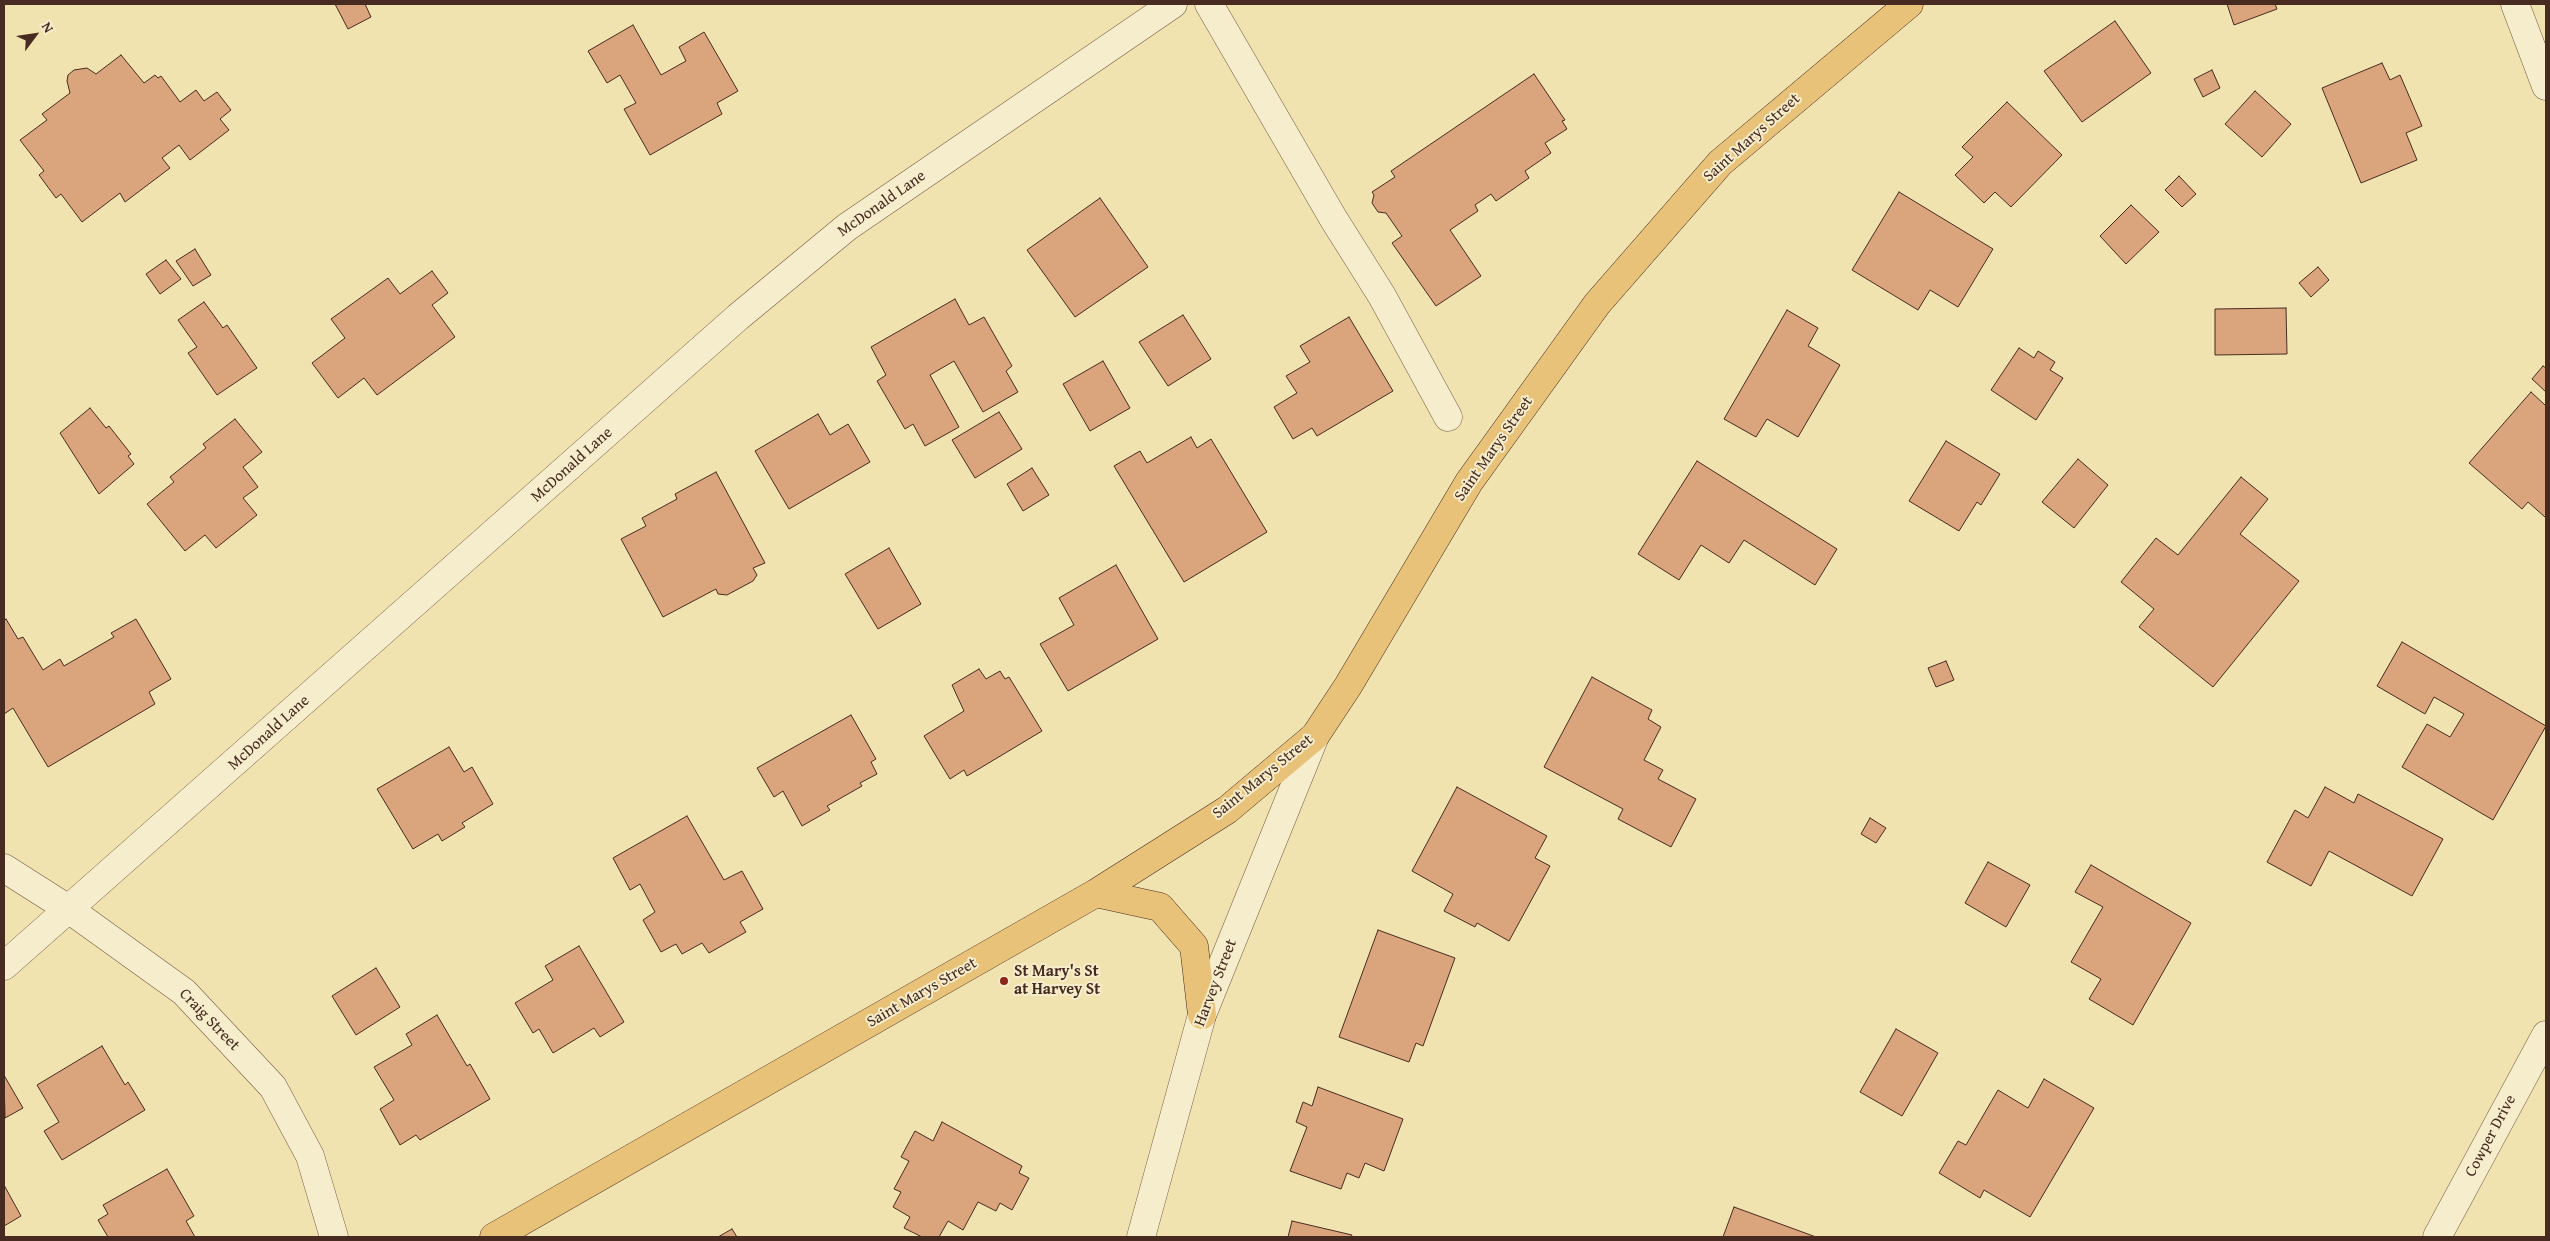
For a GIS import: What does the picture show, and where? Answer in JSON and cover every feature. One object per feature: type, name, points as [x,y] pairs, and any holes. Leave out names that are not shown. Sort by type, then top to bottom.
[{"type":"main road","name":"Saint Marys Street","points":[[494,1237],[1096,894],[1227,810],[1315,736],[1353,678],[1469,482],[1597,304],[1720,163],[1909,4]]},
{"type":"main road","points":[[1096,894],[1160,907],[1194,946],[1202,1014]]},
{"type":"street","name":"McDonald Lane","points":[[4,966],[70,910],[738,317],[847,227],[1173,4]]},
{"type":"street","points":[[1209,4],[1333,218],[1382,296],[1448,417]]},
{"type":"street","points":[[2515,4],[2546,86]]},
{"type":"street","name":"Harvey Street","points":[[1141,1237],[1202,1014],[1315,736]]},
{"type":"street","name":"Craig Street","points":[[4,868],[70,910],[184,992],[273,1087],[310,1156],[334,1237]]},
{"type":"street","name":"Cowper Drive","points":[[2437,1237],[2546,1035]]},
{"type":"building","points":[[335,4],[365,4],[371,17],[348,29]]},
{"type":"building","points":[[2227,4],[2275,4],[2277,9],[2234,25]]},
{"type":"building","points":[[2115,21],[2151,73],[2082,122],[2044,71]]},
{"type":"building","points":[[633,25],[661,75],[686,61],[679,47],[704,32],[738,91],[717,103],[722,114],[650,155],[624,109],[636,103],[620,75],[607,83],[588,51]]},
{"type":"building","points":[[121,55],[144,83],[155,75],[158,78],[161,76],[180,102],[196,90],[204,101],[217,92],[231,110],[220,119],[229,130],[190,160],[179,145],[162,158],[170,168],[125,202],[120,193],[82,222],[61,194],[56,198],[39,175],[44,171],[20,140],[47,120],[42,114],[70,93],[67,81],[68,75],[74,70],[87,68],[96,74]]},
{"type":"building","points":[[2382,63],[2390,80],[2400,75],[2422,126],[2406,133],[2417,160],[2361,183],[2322,88]]},
{"type":"building","points":[[2212,70],[2220,88],[2203,97],[2194,79]]},
{"type":"building","points":[[1534,74],[1565,120],[1562,121],[1567,129],[1545,143],[1551,153],[1525,171],[1529,178],[1496,201],[1491,194],[1475,205],[1478,211],[1450,230],[1481,276],[1436,306],[1392,243],[1402,236],[1386,213],[1378,212],[1372,203],[1374,195],[1372,192],[1395,177],[1391,171]]},
{"type":"building","points":[[2255,91],[2291,124],[2262,157],[2225,124]]},
{"type":"building","points":[[2007,102],[2062,155],[2011,207],[1995,192],[1984,203],[1955,175],[1973,157],[1962,147]]},
{"type":"building","points":[[2179,176],[2196,194],[2182,207],[2165,190]]},
{"type":"building","points":[[1899,192],[1993,249],[1958,307],[1930,290],[1918,310],[1852,270]]},
{"type":"building","points":[[1100,198],[1148,267],[1075,317],[1027,250]]},
{"type":"building","points":[[2131,205],[2159,232],[2126,264],[2100,236]]},
{"type":"building","points":[[195,249],[211,275],[193,286],[176,261]]},
{"type":"building","points":[[166,260],[181,279],[160,294],[146,274]]},
{"type":"building","points":[[2318,267],[2329,280],[2311,297],[2299,283]]},
{"type":"building","points":[[432,271],[448,293],[432,305],[455,337],[377,395],[364,378],[338,398],[312,363],[345,338],[331,319],[388,278],[400,294]]},
{"type":"building","points":[[955,299],[969,325],[984,317],[1012,366],[1006,371],[1018,392],[983,412],[954,361],[930,375],[959,427],[925,446],[913,424],[905,429],[877,381],[886,375],[871,347]]},
{"type":"building","points":[[204,302],[223,328],[227,325],[257,368],[217,395],[188,353],[197,347],[178,320]]},
{"type":"building","points":[[2286,308],[2287,354],[2215,355],[2215,309]]},
{"type":"building","points":[[1787,310],[1818,328],[1808,346],[1840,365],[1798,437],[1767,419],[1756,437],[1724,419]]},
{"type":"building","points":[[1183,315],[1211,359],[1168,386],[1139,342]]},
{"type":"building","points":[[1349,317],[1393,391],[1317,436],[1312,428],[1293,439],[1274,407],[1297,393],[1286,376],[1310,362],[1300,346]]},
{"type":"building","points":[[2019,348],[2034,358],[2038,351],[2055,362],[2050,370],[2063,378],[2036,420],[1991,390]]},
{"type":"building","points":[[1103,361],[1130,408],[1090,431],[1063,384]]},
{"type":"building","points":[[2543,366],[2546,368],[2546,392],[2532,379]]},
{"type":"building","points":[[2531,392],[2546,406],[2546,518],[2528,502],[2522,509],[2469,463]]},
{"type":"building","points":[[90,408],[106,428],[109,426],[131,454],[128,456],[134,464],[99,494],[60,433]]},
{"type":"building","points":[[999,412],[1022,449],[975,478],[952,440]]},
{"type":"building","points":[[818,414],[830,435],[848,424],[870,462],[789,509],[755,451]]},
{"type":"building","points":[[235,419],[262,452],[243,467],[258,487],[243,498],[257,515],[216,548],[205,535],[185,551],[147,504],[174,482],[170,477],[206,448],[203,444]]},
{"type":"building","points":[[1191,437],[1197,448],[1211,439],[1267,532],[1184,582],[1114,466],[1140,451],[1147,463]]},
{"type":"building","points":[[1946,441],[2000,474],[1981,505],[1977,502],[1959,531],[1909,501]]},
{"type":"building","points":[[2078,459],[2108,485],[2074,528],[2042,502]]},
{"type":"building","points":[[1697,461],[1837,549],[1815,585],[1744,540],[1729,563],[1701,545],[1679,580],[1638,554]]},
{"type":"building","points":[[1032,468],[1049,495],[1023,511],[1007,484]]},
{"type":"building","points":[[716,472],[765,563],[753,568],[757,575],[753,581],[727,595],[718,594],[716,589],[663,617],[621,539],[646,526],[642,518],[677,499],[675,494]]},
{"type":"building","points":[[2241,477],[2268,499],[2240,534],[2299,581],[2213,687],[2139,627],[2154,609],[2121,582],[2156,538],[2178,555]]},
{"type":"building","points":[[889,548],[921,604],[878,629],[845,574]]},
{"type":"building","points":[[1116,565],[1158,639],[1068,691],[1040,644],[1074,625],[1059,598]]},
{"type":"building","points":[[6,619],[18,639],[23,637],[43,670],[60,659],[64,666],[114,637],[111,633],[136,619],[171,679],[149,692],[155,704],[48,767],[13,708],[4,714],[4,621]]},
{"type":"building","points":[[2402,642],[2546,726],[2493,820],[2402,767],[2427,724],[2450,737],[2464,714],[2434,697],[2425,714],[2377,686]]},
{"type":"building","points":[[1946,661],[1954,680],[1936,687],[1928,668]]},
{"type":"building","points":[[979,669],[986,679],[1000,671],[1005,679],[1009,677],[1042,731],[967,776],[964,770],[950,779],[924,736],[964,711],[952,685]]},
{"type":"building","points":[[1592,677],[1652,710],[1648,719],[1661,727],[1644,760],[1663,770],[1658,779],[1696,799],[1671,847],[1618,819],[1623,809],[1544,767]]},
{"type":"building","points":[[851,715],[876,759],[871,762],[877,774],[860,783],[862,786],[827,806],[830,810],[802,826],[783,791],[774,797],[757,768]]},
{"type":"building","points":[[449,747],[464,772],[472,767],[493,804],[462,823],[465,827],[442,841],[438,834],[413,849],[377,789]]},
{"type":"building","points":[[1457,787],[1547,836],[1535,858],[1550,866],[1509,941],[1477,923],[1475,927],[1444,911],[1453,894],[1412,871]]},
{"type":"building","points":[[2325,787],[2354,803],[2358,794],[2443,839],[2412,896],[2329,851],[2311,886],[2267,862],[2295,810],[2308,818]]},
{"type":"building","points":[[687,816],[724,880],[742,871],[763,909],[740,922],[746,932],[709,953],[702,943],[682,954],[676,944],[661,952],[643,920],[655,912],[640,884],[630,890],[613,858]]},
{"type":"building","points":[[1870,818],[1886,828],[1876,843],[1861,834]]},
{"type":"building","points":[[1988,862],[2030,885],[2006,927],[1965,903]]},
{"type":"building","points":[[2091,865],[2191,923],[2133,1025],[2089,999],[2101,979],[2071,962],[2103,907],[2075,892]]},
{"type":"building","points":[[1378,930],[1455,958],[1423,1046],[1416,1043],[1409,1062],[1339,1037]]},
{"type":"building","points":[[579,946],[624,1022],[600,1037],[594,1028],[553,1053],[539,1029],[533,1033],[515,1003],[553,980],[545,966]]},
{"type":"building","points":[[376,968],[400,1007],[356,1035],[332,996]]},
{"type":"building","points":[[437,1015],[467,1066],[470,1064],[490,1099],[420,1140],[416,1135],[400,1145],[380,1109],[394,1100],[374,1067],[412,1045],[406,1034]]},
{"type":"building","points":[[1896,1029],[1938,1053],[1902,1116],[1860,1092]]},
{"type":"building","points":[[102,1046],[125,1085],[128,1082],[145,1110],[62,1160],[44,1131],[59,1122],[37,1085]]},
{"type":"building","points":[[4,1078],[23,1108],[5,1118]]},
{"type":"building","points":[[2044,1079],[2094,1108],[2030,1217],[1984,1190],[1980,1198],[1939,1173],[1958,1141],[1966,1145],[1998,1090],[2028,1108]]},
{"type":"building","points":[[1318,1087],[1403,1119],[1384,1171],[1365,1163],[1359,1178],[1347,1173],[1341,1189],[1290,1171],[1307,1127],[1296,1122],[1303,1102],[1312,1106]]},
{"type":"building","points":[[942,1122],[1022,1166],[1019,1173],[1029,1178],[1012,1210],[1000,1203],[996,1211],[978,1202],[963,1230],[948,1221],[939,1237],[922,1237],[904,1228],[910,1217],[893,1207],[901,1192],[894,1189],[909,1161],[901,1157],[915,1131],[933,1141]]},
{"type":"building","points":[[167,1169],[194,1216],[186,1221],[195,1237],[108,1237],[98,1220],[108,1214],[103,1205]]},
{"type":"building","points":[[4,1185],[21,1216],[4,1226]]},
{"type":"building","points":[[1734,1207],[1816,1237],[1723,1237]]},
{"type":"building","points":[[1292,1221],[1352,1235],[1351,1237],[1288,1237]]},
{"type":"building","points":[[732,1229],[737,1237],[718,1237]]},
{"type":"place","name":"St Mary's St at Harvey St","points":[[1004,981]]}]
